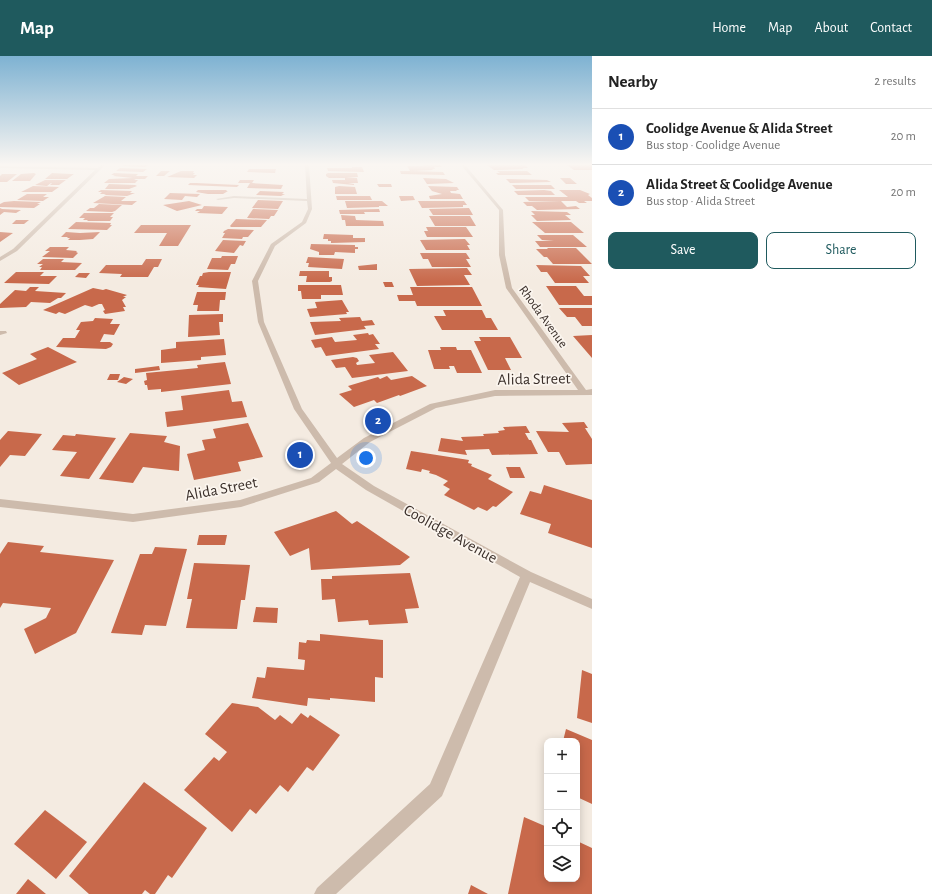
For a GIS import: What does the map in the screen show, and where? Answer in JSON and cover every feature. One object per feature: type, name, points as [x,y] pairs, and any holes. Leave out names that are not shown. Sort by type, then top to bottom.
[{"type":"street","points":[[0,259],[15,250],[63,204]]},
{"type":"street","name":"Coolidge Avenue","points":[[309,204],[310,209],[304,223],[273,245],[255,281],[261,322],[298,409],[336,464],[370,488],[527,575],[592,604]]},
{"type":"street","name":"Rhoda Avenue","points":[[496,204],[501,210],[502,255],[509,288],[588,392]]},
{"type":"street","name":"Alida Street","points":[[0,503],[133,518],[241,503],[315,480],[367,440],[433,406],[495,392],[588,392]]},
{"type":"street","points":[[323,894],[436,790],[527,575]]},
{"type":"building","points":[[0,204],[40,204],[34,208],[0,207]]},
{"type":"building","points":[[99,204],[122,205],[112,212],[86,211],[90,208],[94,208]]},
{"type":"building","points":[[199,204],[202,205],[177,211],[163,205]]},
{"type":"building","points":[[255,204],[281,204],[278,209],[252,208]]},
{"type":"building","points":[[346,204],[386,204],[388,206],[379,207],[347,208]]},
{"type":"building","points":[[420,204],[467,205],[463,205],[463,207],[422,208]]},
{"type":"building","points":[[525,204],[564,204],[567,207],[576,206],[580,209],[537,210],[532,206],[527,206]]},
{"type":"building","points":[[204,206],[228,207],[222,214],[197,213],[200,211],[195,211],[197,209],[202,209]]},
{"type":"building","points":[[0,208],[21,210],[16,213],[4,212],[0,215]]},
{"type":"building","points":[[469,208],[473,215],[433,215],[429,209]]},
{"type":"building","points":[[253,209],[278,210],[274,216],[271,216],[269,219],[247,218]]},
{"type":"building","points":[[379,209],[380,212],[364,212],[365,214],[340,214],[339,210]]},
{"type":"building","points":[[531,211],[567,212],[571,215],[565,215],[571,220],[537,221],[531,215],[535,215]]},
{"type":"building","points":[[84,213],[114,213],[110,217],[113,217],[110,221],[87,221],[88,220],[83,220],[85,218],[79,218]]},
{"type":"building","points":[[341,215],[355,216],[356,220],[383,221],[384,226],[346,226],[345,220],[342,220]]},
{"type":"building","points":[[429,216],[470,216],[476,226],[435,226]]},
{"type":"building","points":[[236,219],[267,220],[261,227],[231,227],[230,226]]},
{"type":"building","points":[[16,220],[29,220],[24,224],[12,224]]},
{"type":"building","points":[[76,222],[111,223],[110,225],[112,225],[107,230],[68,229]]},
{"type":"building","points":[[532,222],[571,222],[584,233],[545,233]]},
{"type":"building","points":[[141,225],[191,225],[178,246],[159,246],[167,233],[134,233]]},
{"type":"building","points":[[426,227],[466,227],[473,237],[427,237],[424,231],[428,231]]},
{"type":"building","points":[[228,229],[254,230],[248,237],[243,237],[242,239],[222,238],[225,233],[223,233],[224,231]]},
{"type":"building","points":[[0,232],[13,233],[0,242]]},
{"type":"building","points":[[66,232],[100,232],[93,239],[68,240],[70,238],[61,237]]},
{"type":"building","points":[[324,234],[353,235],[353,238],[365,238],[365,242],[331,243],[328,239],[323,239]]},
{"type":"building","points":[[537,235],[573,235],[587,247],[540,247],[535,241],[554,241],[542,240]]},
{"type":"building","points":[[465,239],[470,245],[467,245],[470,250],[426,250],[420,240]]},
{"type":"building","points":[[223,240],[246,241],[243,246],[240,245],[234,253],[215,251]]},
{"type":"building","points":[[311,244],[355,245],[358,249],[355,249],[355,253],[335,252],[334,255],[319,255],[319,252],[310,249]]},
{"type":"building","points":[[50,247],[69,247],[66,250],[77,251],[76,252],[78,253],[73,258],[42,257],[50,251],[45,251]]},
{"type":"building","points":[[547,248],[576,248],[592,264],[553,264],[547,257],[544,257],[536,249],[548,249]]},
{"type":"building","points":[[420,253],[466,253],[470,259],[466,259],[471,267],[432,267],[428,259],[423,259]]},
{"type":"building","points":[[222,256],[238,256],[235,264],[231,264],[228,270],[207,269],[212,258],[221,258]]},
{"type":"building","points":[[308,257],[344,259],[342,269],[308,267],[309,263],[306,263]]},
{"type":"building","points":[[43,259],[64,259],[61,262],[82,263],[75,270],[40,270],[42,267],[39,267],[43,264],[37,264]]},
{"type":"building","points":[[146,259],[162,259],[158,267],[154,267],[148,277],[120,277],[122,274],[99,273],[106,265],[142,265]]},
{"type":"building","points":[[377,264],[377,270],[359,270],[358,266]]},
{"type":"building","points":[[536,265],[581,266],[590,276],[583,276],[589,283],[555,283],[547,272],[541,272]]},
{"type":"building","points":[[467,268],[472,275],[464,275],[470,285],[417,286],[409,269]]},
{"type":"building","points":[[300,271],[329,271],[329,277],[332,277],[332,281],[306,282],[307,276],[299,276]]},
{"type":"building","points":[[16,272],[44,272],[40,276],[57,276],[49,284],[4,283]]},
{"type":"building","points":[[231,272],[226,289],[198,287],[199,285],[196,285],[203,273]]},
{"type":"building","points":[[79,273],[90,273],[86,278],[75,277]]},
{"type":"building","points":[[383,282],[392,282],[394,287],[385,287]]},
{"type":"building","points":[[298,285],[341,285],[343,295],[321,295],[321,299],[302,299],[301,291],[298,291]]},
{"type":"building","points":[[546,286],[576,286],[584,296],[592,296],[592,305],[559,305]]},
{"type":"building","points":[[30,287],[39,287],[35,291],[66,293],[61,298],[58,298],[50,303],[31,302],[26,307],[0,308],[0,304],[15,290],[26,291]]},
{"type":"building","points":[[410,287],[472,287],[482,306],[417,306],[415,301],[399,301],[397,295],[413,295]]},
{"type":"building","points":[[93,288],[103,290],[106,289],[127,295],[123,297],[126,297],[122,300],[126,307],[123,307],[125,311],[105,314],[102,304],[92,307],[85,305],[65,314],[59,312],[56,314],[43,310]]},
{"type":"building","points":[[197,292],[226,292],[225,300],[220,300],[219,311],[197,311],[198,305],[193,305]]},
{"type":"building","points":[[342,300],[349,312],[346,312],[347,314],[310,317],[307,309],[317,308],[315,302]]},
{"type":"building","points":[[559,308],[592,308],[592,326],[582,326],[575,317],[567,317]]},
{"type":"building","points":[[443,310],[482,310],[486,318],[491,318],[498,330],[442,330],[434,316],[446,316]]},
{"type":"building","points":[[223,314],[223,322],[219,322],[220,335],[188,337],[189,315]]},
{"type":"building","points":[[360,317],[362,321],[372,320],[375,325],[364,326],[366,329],[315,335],[310,322],[341,321],[339,318]]},
{"type":"building","points":[[95,318],[113,319],[110,324],[120,324],[114,335],[104,334],[100,342],[110,342],[113,344],[111,347],[106,349],[56,347],[63,338],[75,338],[80,330],[76,330],[81,322],[93,321]]},
{"type":"building","points":[[368,333],[369,335],[373,334],[380,344],[375,344],[379,349],[326,356],[321,347],[315,348],[311,340],[332,337],[335,342],[357,340],[353,335]]},
{"type":"building","points":[[592,335],[592,358],[573,336]]},
{"type":"building","points":[[479,337],[510,337],[522,358],[505,358],[511,370],[488,370],[474,341],[481,341]]},
{"type":"building","points":[[224,339],[226,355],[201,357],[201,360],[161,363],[161,350],[176,348],[176,342]]},
{"type":"building","points":[[48,347],[77,362],[19,385],[2,373],[37,359],[30,354]]},
{"type":"building","points":[[440,347],[456,347],[457,350],[471,350],[482,373],[457,373],[454,366],[449,366],[450,369],[434,369],[428,350],[441,350]]},
{"type":"building","points":[[393,352],[408,371],[352,378],[345,367],[336,368],[331,360],[353,357],[357,358],[359,361],[356,363],[357,365],[375,363],[369,355]]},
{"type":"building","points":[[225,362],[231,384],[161,392],[161,389],[148,390],[147,385],[145,385],[144,381],[147,380],[146,373],[198,368],[197,365]]},
{"type":"building","points":[[159,366],[160,370],[135,373],[135,369]]},
{"type":"building","points":[[110,374],[120,374],[118,380],[107,380]]},
{"type":"building","points":[[387,376],[391,380],[412,376],[427,386],[377,403],[374,400],[354,407],[339,394],[352,390],[348,386],[378,377],[380,379]]},
{"type":"building","points":[[124,377],[133,379],[126,384],[117,382]]},
{"type":"building","points":[[229,390],[232,402],[242,401],[247,417],[167,427],[165,412],[183,410],[181,396]]},
{"type":"building","points":[[584,422],[588,428],[585,428],[592,439],[592,464],[566,465],[559,452],[548,452],[536,431],[569,432],[562,423]]},
{"type":"building","points":[[248,423],[263,457],[238,462],[241,471],[194,480],[187,454],[205,450],[202,440],[216,438],[213,429]]},
{"type":"building","points":[[526,426],[530,433],[525,433],[529,440],[531,440],[538,454],[492,455],[489,449],[465,450],[467,455],[438,451],[441,438],[463,441],[461,437],[484,436],[483,434],[499,433],[498,431],[505,430],[503,427]]},
{"type":"building","points":[[8,431],[42,434],[25,456],[10,455],[0,467],[0,440]]},
{"type":"building","points":[[130,433],[167,436],[164,442],[180,446],[179,471],[143,467],[133,483],[99,479]]},
{"type":"building","points":[[76,434],[116,438],[89,479],[60,476],[77,452],[52,450],[63,435],[75,436]]},
{"type":"building","points":[[411,451],[469,460],[468,463],[472,464],[471,466],[492,475],[488,479],[513,492],[496,507],[493,506],[487,511],[478,507],[474,510],[444,495],[450,489],[443,485],[448,481],[429,473],[430,471],[422,469],[421,472],[406,469]]},
{"type":"building","points":[[506,467],[520,467],[525,478],[510,478]]},
{"type":"building","points":[[544,485],[592,500],[592,548],[548,533],[551,524],[520,514],[530,491],[541,494]]},
{"type":"building","points":[[336,511],[352,524],[357,521],[410,557],[400,565],[311,570],[309,548],[290,556],[274,532]]},
{"type":"building","points":[[199,535],[227,535],[225,545],[197,545]]},
{"type":"building","points":[[8,542],[44,546],[40,552],[114,560],[76,633],[35,654],[24,629],[46,618],[51,608],[3,603],[0,608],[0,554]]},
{"type":"building","points":[[155,547],[187,549],[166,626],[145,625],[142,635],[111,633],[140,554],[152,554]]},
{"type":"building","points":[[194,563],[250,565],[245,600],[241,600],[237,629],[186,628],[192,599],[187,599]]},
{"type":"building","points":[[410,573],[419,608],[405,609],[408,623],[369,625],[368,620],[338,622],[335,599],[322,600],[321,579],[332,579],[332,576]]},
{"type":"building","points":[[256,607],[278,608],[277,623],[253,622]]},
{"type":"building","points":[[320,634],[383,640],[383,678],[375,677],[375,702],[330,698],[330,700],[308,698],[307,706],[252,698],[257,677],[265,678],[267,667],[304,670],[305,660],[298,659],[299,642],[306,643],[307,640],[320,641]]},
{"type":"building","points":[[582,670],[592,674],[592,723],[577,718]]},
{"type":"building","points":[[232,703],[258,707],[275,720],[280,715],[292,724],[301,713],[308,718],[310,715],[340,735],[313,771],[307,767],[288,792],[280,785],[256,814],[250,809],[232,832],[184,790],[214,757],[219,761],[227,752],[205,734]]},
{"type":"building","points":[[566,729],[592,740],[592,804],[580,798],[580,738],[564,738]]},
{"type":"building","points":[[144,782],[207,828],[172,878],[168,875],[155,894],[150,894],[145,890],[142,894],[89,894],[69,876]]},
{"type":"building","points":[[45,810],[87,842],[56,879],[14,844]]},
{"type":"building","points":[[524,817],[544,826],[544,882],[580,882],[580,842],[592,848],[592,894],[508,894]]},
{"type":"building","points":[[28,879],[46,894],[16,894]]},
{"type":"building","points":[[471,885],[488,894],[468,894]]},
{"type":"place","name":"Alida Street & Coolidge Avenue","points":[[378,421]]},
{"type":"place","name":"Coolidge Avenue & Alida Street","points":[[300,455]]}]
